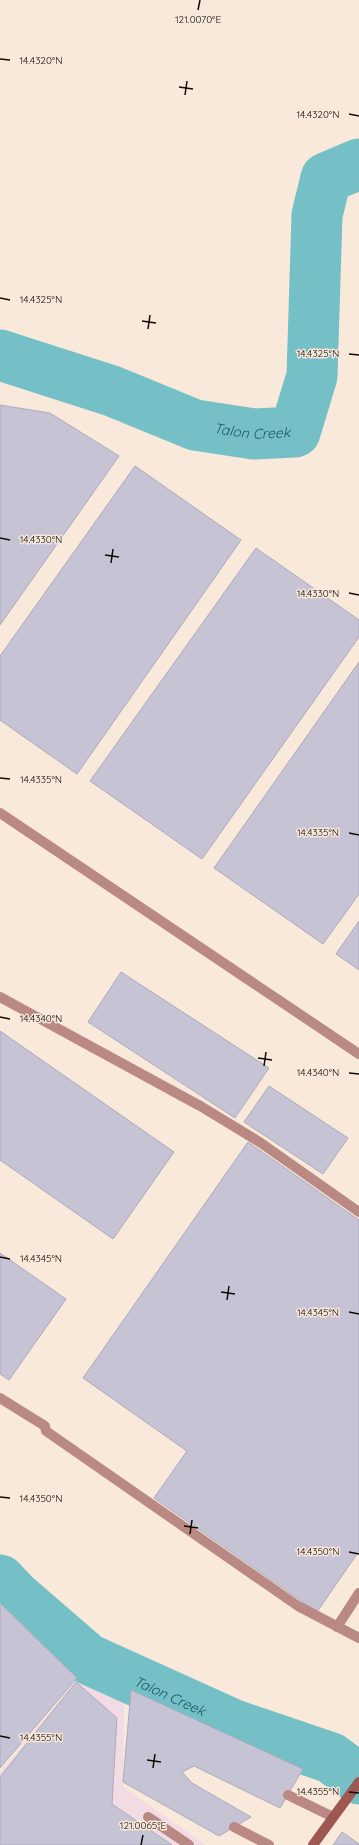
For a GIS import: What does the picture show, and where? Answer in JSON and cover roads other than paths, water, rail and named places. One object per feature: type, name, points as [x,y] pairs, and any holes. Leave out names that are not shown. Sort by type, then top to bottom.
[{"type":"main road","points":[[312,1845],[359,1782]]},
{"type":"lane","points":[[0,813],[359,1054]]},
{"type":"lane","points":[[0,997],[202,1107],[262,1143],[359,1212]]},
{"type":"lane","points":[[0,1398],[45,1426],[46,1431],[298,1606],[359,1638]]},
{"type":"lane","points":[[337,1627],[359,1593]]},
{"type":"lane","points":[[288,1795],[333,1817]]},
{"type":"lane","points":[[148,1817],[189,1845]]},
{"type":"lane","points":[[234,1827],[268,1845]]},
{"type":"waterway","name":"Talon Creek","points":[[0,355],[112,391],[195,425],[254,434],[295,432],[312,376],[317,215],[326,178],[359,164]]},
{"type":"waterway","name":"Talon Creek","points":[[0,1580],[14,1595],[88,1659],[234,1725],[331,1758],[359,1779]]}]
